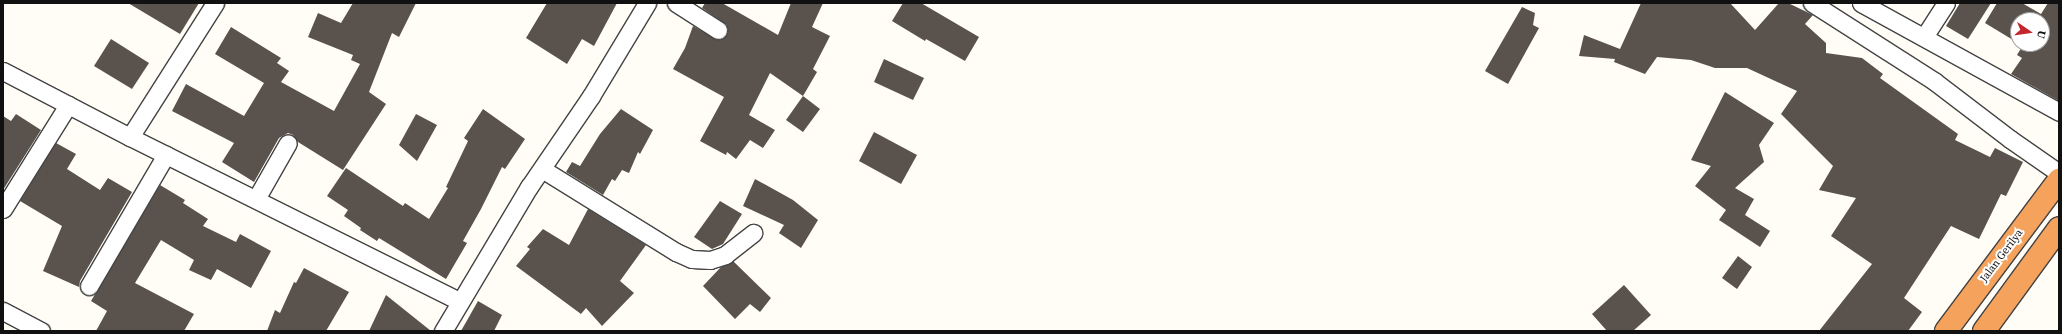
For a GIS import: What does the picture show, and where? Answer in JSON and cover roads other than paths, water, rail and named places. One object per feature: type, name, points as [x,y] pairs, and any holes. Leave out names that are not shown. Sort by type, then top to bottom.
[{"type":"highway","name":"Jalan Gerilya","points":[[1946,331],[2059,180]]},
{"type":"highway","points":[[1984,331],[2059,228]]},
{"type":"street","points":[[130,138],[215,3]]},
{"type":"street","points":[[443,331],[459,301],[528,187],[542,169],[591,96],[648,3]]},
{"type":"street","points":[[676,3],[718,30]]},
{"type":"street","points":[[1812,3],[1934,81],[2010,139],[2059,173]]},
{"type":"street","points":[[1861,3],[2059,112]]},
{"type":"street","points":[[1924,37],[1946,3]]},
{"type":"street","points":[[3,72],[130,138],[256,199],[459,301]]},
{"type":"street","points":[[3,209],[68,105]]},
{"type":"street","points":[[256,199],[288,143]]},
{"type":"street","points":[[89,286],[166,155]]},
{"type":"street","points":[[542,169],[676,252],[692,259],[710,260],[725,255],[754,233]]},
{"type":"street","points":[[3,311],[40,331]]}]
